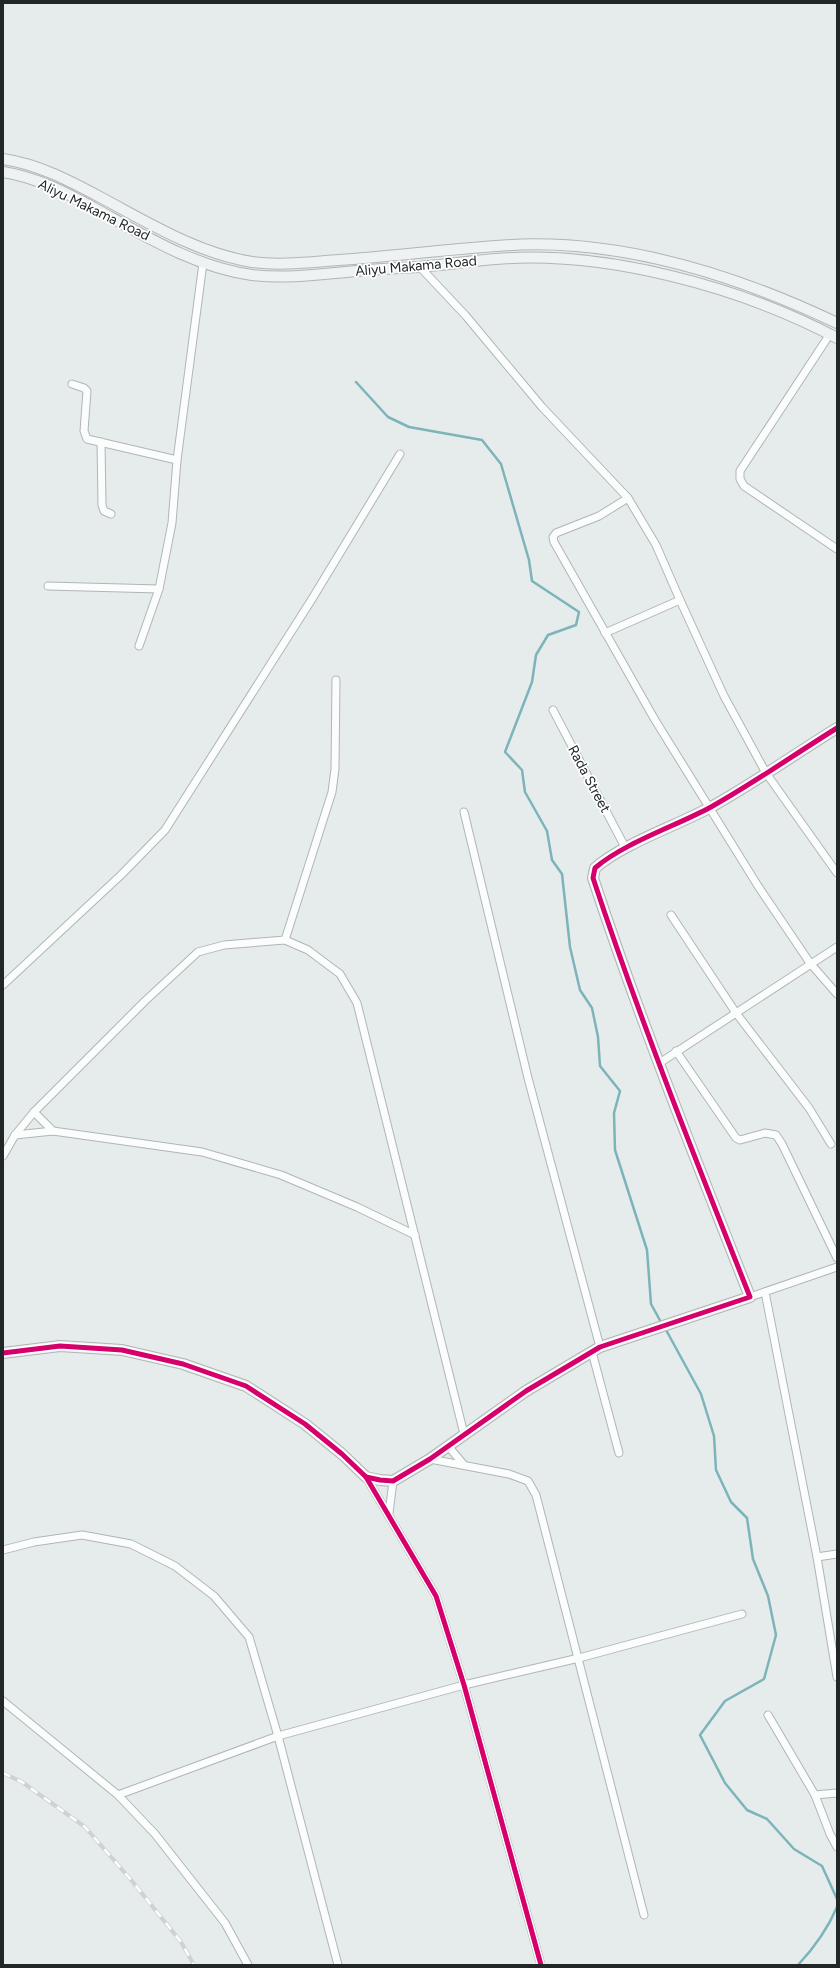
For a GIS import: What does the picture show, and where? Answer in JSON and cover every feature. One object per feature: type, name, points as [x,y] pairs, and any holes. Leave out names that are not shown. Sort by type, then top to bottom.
[{"type":"street","name":"Aliyu Makama Road","points":[[3,159],[16,161],[46,171],[98,196],[187,243],[206,251],[253,262],[292,264],[498,246],[548,245],[598,248],[652,258],[755,287],[837,323]]},
{"type":"street","name":"Aliyu Makama Road","points":[[3,172],[43,183],[92,207],[182,255],[203,263],[252,275],[286,276],[369,269],[420,267],[499,258],[548,258],[596,261],[649,271],[743,298],[833,336]]},
{"type":"street","points":[[92,207],[98,196]]},
{"type":"street","points":[[139,646],[159,589],[172,523],[177,460],[203,263]]},
{"type":"street","points":[[420,267],[466,316],[542,407],[628,498],[656,545],[724,696],[766,773],[837,873]]},
{"type":"street","points":[[833,336],[740,471],[740,480],[744,486],[837,549]]},
{"type":"street","points":[[72,384],[84,388],[88,395],[85,436],[87,439],[177,460]]},
{"type":"street","points":[[101,442],[102,505],[104,511],[111,514]]},
{"type":"street","points":[[3,985],[121,875],[164,830],[312,599],[400,454]]},
{"type":"street","points":[[628,498],[599,516],[556,533],[553,537],[605,633],[655,720],[711,807],[758,886],[810,963],[837,994]]},
{"type":"street","points":[[48,586],[159,589]]},
{"type":"street","points":[[605,633],[680,600]]},
{"type":"street","points":[[285,940],[332,792],[335,769],[336,680]]},
{"type":"street","name":"Rada Street","points":[[553,710],[626,849]]},
{"type":"street","points":[[750,1297],[658,1064],[622,966],[594,878],[595,868],[603,861],[711,807],[837,728]]},
{"type":"street","points":[[464,812],[528,1078],[596,1349],[619,1453]]},
{"type":"street","points":[[672,915],[736,1013],[809,1108],[831,1144]]},
{"type":"street","points":[[3,1156],[15,1135],[34,1112],[145,1001],[198,952],[224,945],[285,940],[308,950],[340,974],[357,1003],[464,1434]]},
{"type":"street","points":[[658,1064],[810,963],[837,947]]},
{"type":"street","points":[[676,1051],[736,1138],[740,1140],[765,1133],[776,1135],[782,1144],[837,1258]]},
{"type":"street","points":[[34,1112],[53,1131]]},
{"type":"street","points":[[15,1135],[53,1131],[202,1152],[281,1175],[357,1207],[415,1235]]},
{"type":"street","points":[[366,1476],[380,1480],[394,1481],[430,1459],[526,1391],[596,1349],[837,1267]]},
{"type":"street","points":[[765,1292],[817,1557],[837,1677]]},
{"type":"street","points":[[3,1353],[60,1346],[122,1350],[183,1364],[246,1386],[304,1424],[342,1454],[366,1476],[389,1513],[436,1596],[464,1685],[542,1965]]},
{"type":"street","points":[[448,1446],[464,1465]]},
{"type":"street","points":[[430,1459],[509,1474],[528,1480],[536,1495],[644,1915]]},
{"type":"street","points":[[389,1513],[394,1481]]},
{"type":"street","points":[[3,1550],[34,1542],[82,1535],[131,1544],[175,1566],[214,1596],[249,1638],[278,1736],[338,1965]]},
{"type":"street","points":[[817,1557],[837,1554]]},
{"type":"street","points":[[118,1795],[278,1736],[464,1685],[579,1658],[742,1614]]},
{"type":"street","points":[[3,1701],[118,1795],[155,1834],[225,1923],[248,1965]]},
{"type":"street","points":[[768,1715],[815,1795],[830,1834],[837,1847]]},
{"type":"street","points":[[815,1795],[837,1793]]},
{"type":"waterway","points":[[356,382],[388,417],[409,427],[482,440],[501,464],[529,560],[532,581],[579,612],[576,625],[548,635],[536,655],[532,682],[505,752],[522,770],[525,792],[547,831],[552,860],[562,874],[570,947],[580,990],[592,1008],[598,1037],[600,1066],[620,1091],[614,1113],[615,1150],[647,1250],[651,1304],[662,1324]]},
{"type":"waterway","points":[[665,1328],[701,1394],[714,1436],[716,1470],[731,1502],[747,1518],[753,1559],[768,1596],[776,1635],[764,1679],[725,1701],[700,1735],[725,1783],[747,1810],[767,1819],[794,1849],[822,1866],[837,1899]]},
{"type":"waterway","points":[[798,1965],[820,1938],[837,1907]]},
{"type":"railway","points":[[3,1773],[22,1782],[85,1827],[132,1881],[181,1942],[194,1965]]},
{"type":"cycle path","points":[[366,1477],[393,1481],[430,1459],[526,1391],[600,1347],[750,1297],[649,1036],[593,878],[595,868],[620,851],[727,798],[837,728]]},
{"type":"cycle path","points":[[3,1353],[60,1346],[122,1350],[183,1364],[246,1386],[305,1424],[342,1454],[366,1477],[436,1596],[464,1685],[541,1965]]}]
